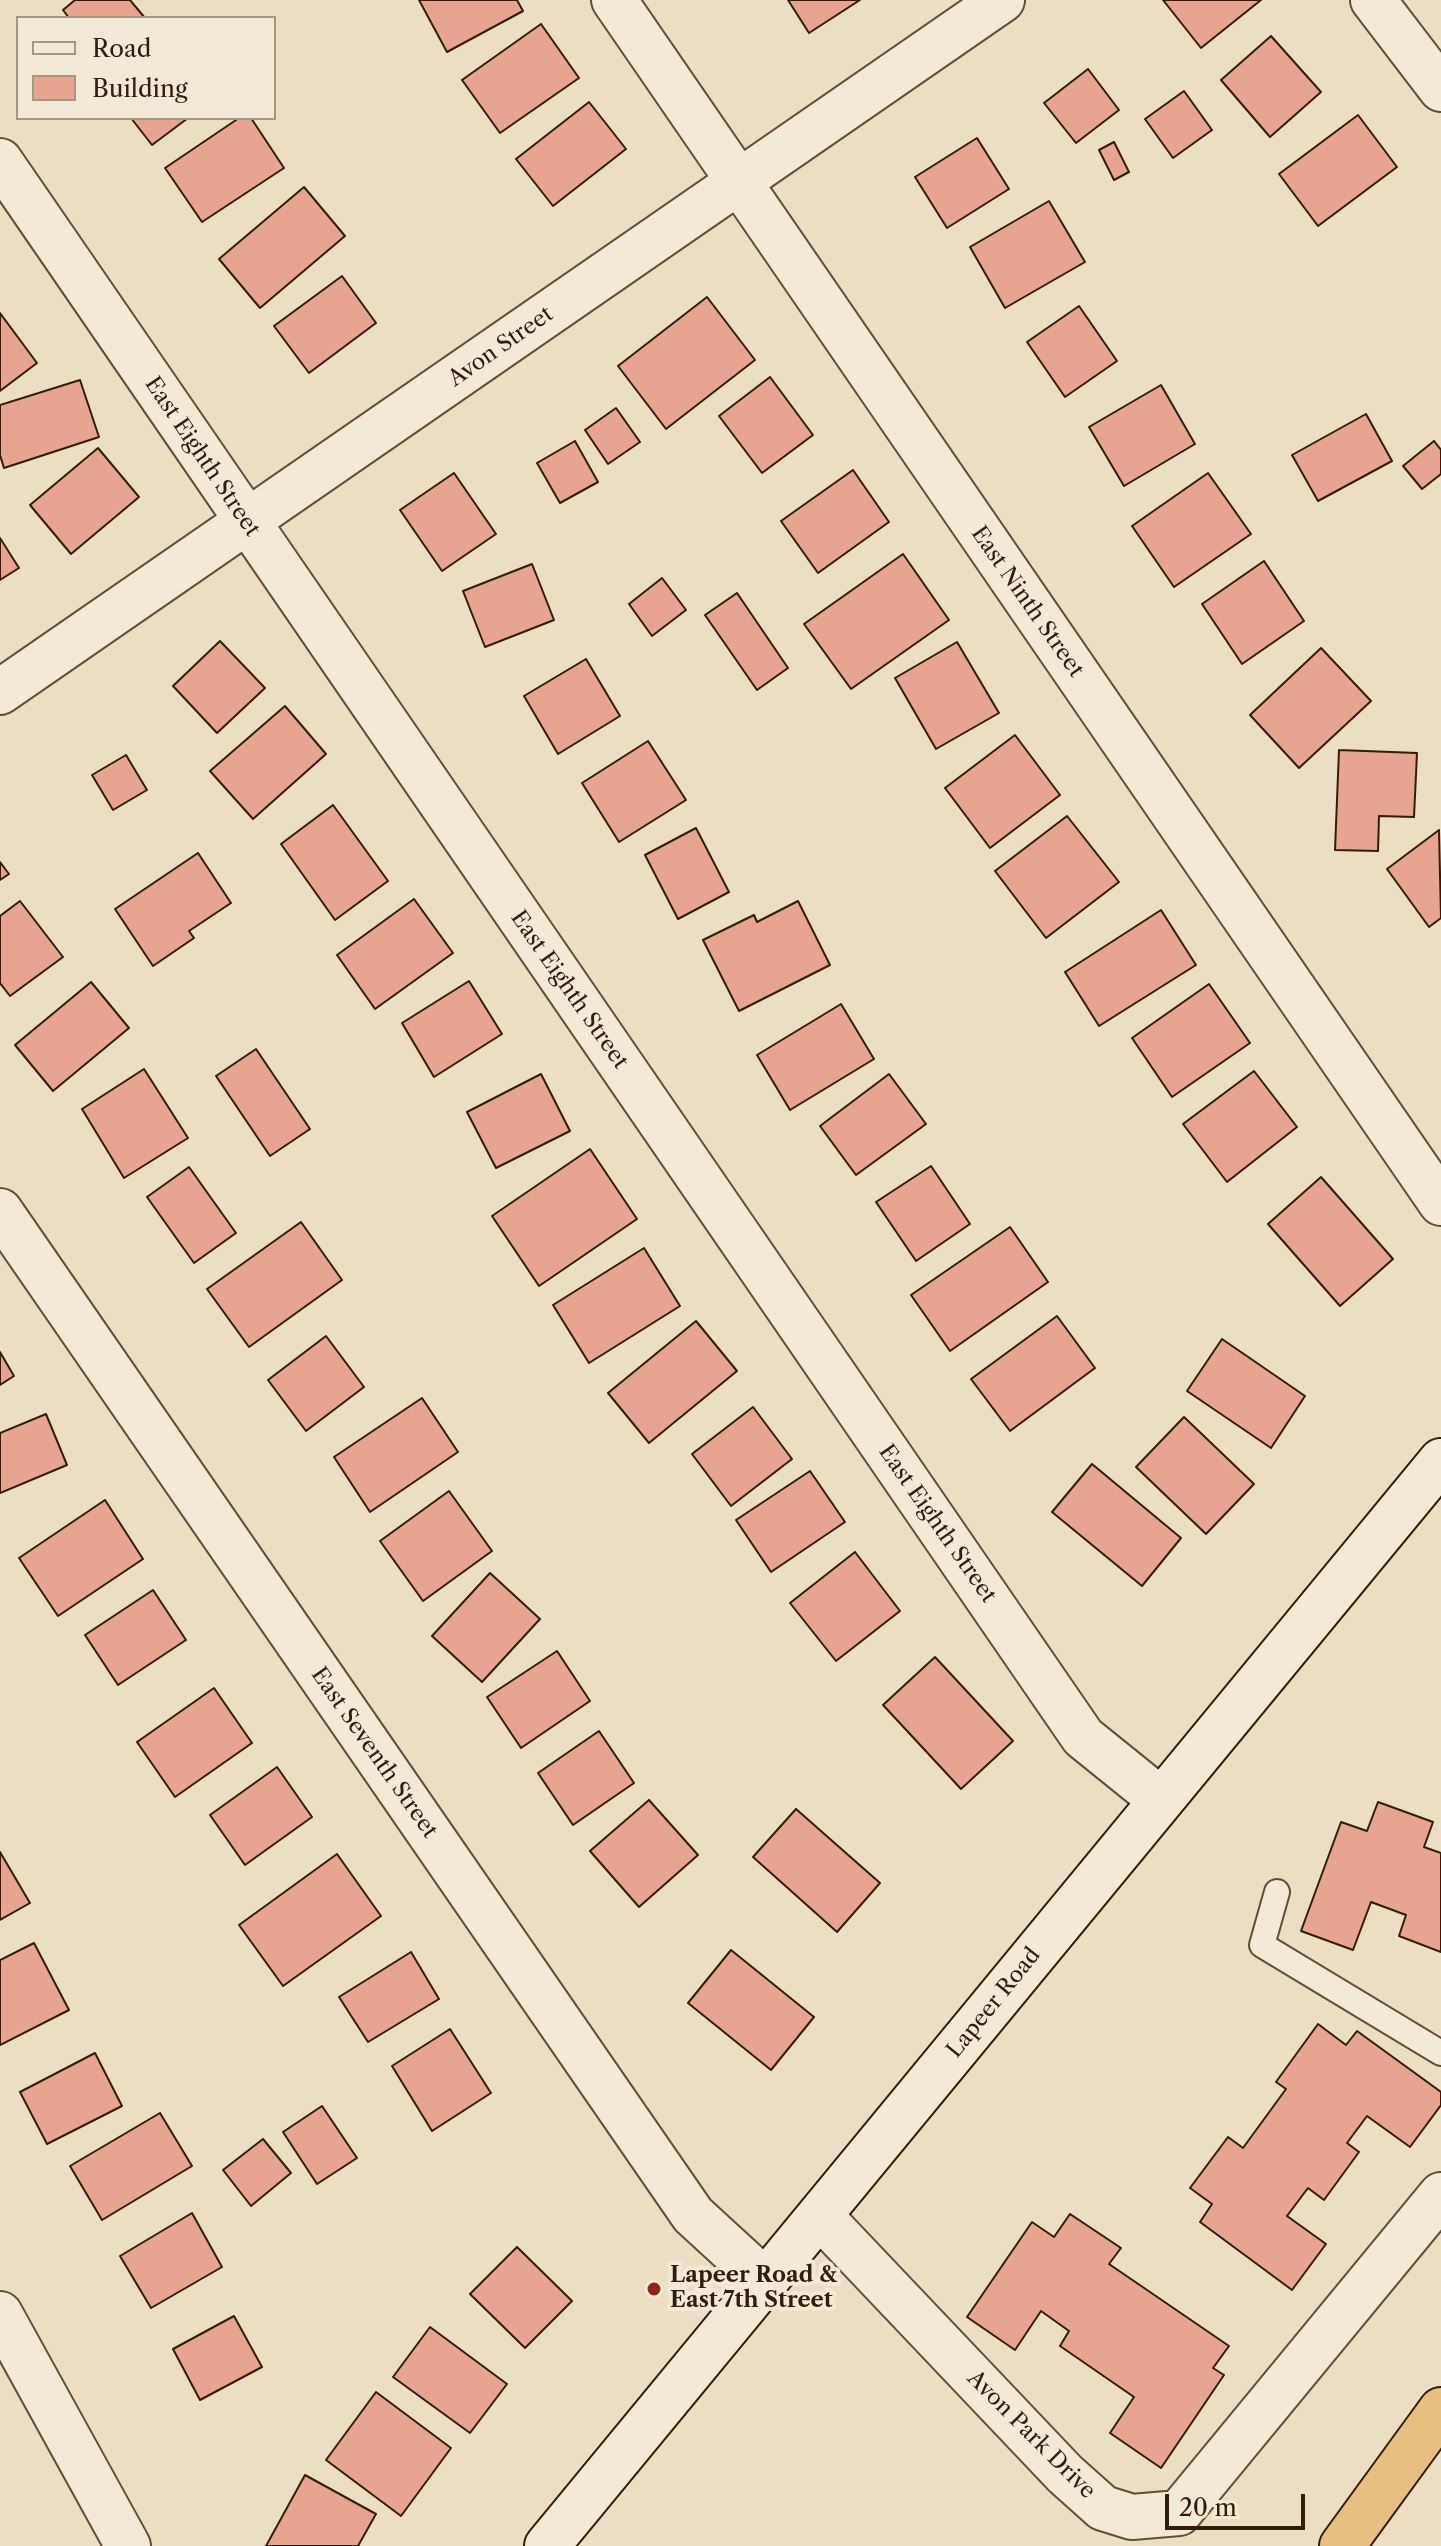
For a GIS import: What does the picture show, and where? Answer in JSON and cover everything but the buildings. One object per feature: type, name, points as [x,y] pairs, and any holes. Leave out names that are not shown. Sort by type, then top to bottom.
[{"type":"highway","points":[[1342,2546],[1441,2410]]},
{"type":"street","name":"East Ninth Street","points":[[614,0],[1441,1203]]},
{"type":"street","name":"Avon Street","points":[[0,692],[1002,0]]},
{"type":"street","points":[[1373,0],[1441,89]]},
{"type":"street","name":"East Eighth Street","points":[[0,161],[1083,1737],[1161,1800]]},
{"type":"street","name":"East Seventh Street","points":[[0,1211],[693,2215],[765,2281]]},
{"type":"street","name":"Lapeer Road","points":[[547,2546],[1441,1461]]},
{"type":"street","name":"Avon Park Drive","points":[[820,2216],[1065,2474],[1103,2508],[1132,2517],[1179,2513],[1441,2195]]},
{"type":"street","points":[[0,2314],[128,2546]]},
{"type":"lane","points":[[1277,1892],[1262,1945],[1441,2053]]},
{"type":"place","name":"Lapeer Road & East 7th Street","points":[[654,2289]]}]
